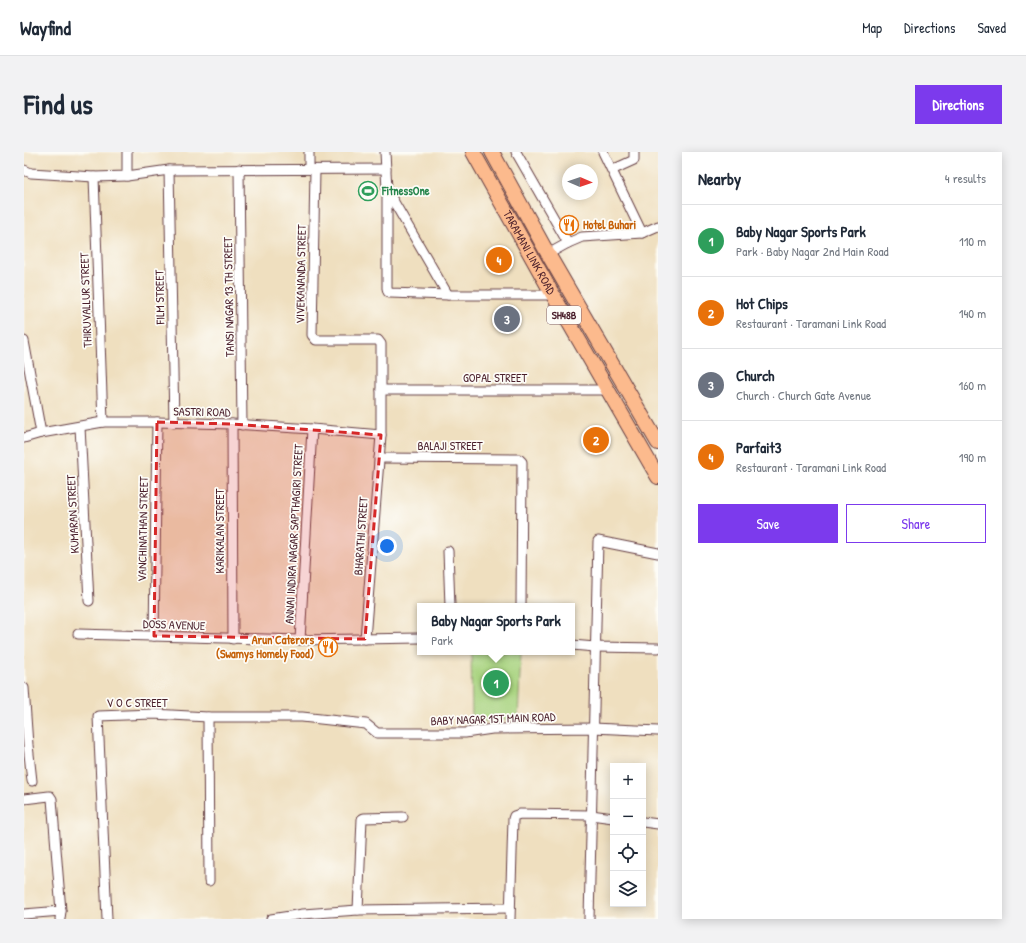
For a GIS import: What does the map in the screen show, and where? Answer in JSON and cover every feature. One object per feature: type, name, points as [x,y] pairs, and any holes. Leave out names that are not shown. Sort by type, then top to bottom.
[{"type":"main road","name":"TARAMANI LINK ROAD","points":[[473,152],[553,295],[658,477]]},
{"type":"main road","name":"TARAMANI LINK ROAD","points":[[492,152],[548,254],[658,443]]},
{"type":"street","points":[[127,152],[127,176]]},
{"type":"street","points":[[309,152],[312,170]]},
{"type":"street","points":[[385,152],[388,292],[392,294],[448,296],[553,295]]},
{"type":"street","points":[[516,152],[568,243]]},
{"type":"street","points":[[603,152],[642,233]]},
{"type":"street","points":[[612,170],[634,160],[634,152]]},
{"type":"street","name":"TANSI NAGAR 13 TH STREET","points":[[239,169],[242,425]]},
{"type":"street","points":[[24,170],[31,173],[94,177],[127,176],[169,170],[386,170]]},
{"type":"street","name":"FILM STREET","points":[[169,170],[174,423]]},
{"type":"street","name":"VIVEKANANDA STREET","points":[[312,170],[312,334],[316,340],[380,341],[381,435]]},
{"type":"street","name":"THIRUVALLUR STREET","points":[[94,177],[102,422]]},
{"type":"street","points":[[387,190],[448,296]]},
{"type":"street","points":[[548,254],[582,237],[642,233],[658,226]]},
{"type":"street","points":[[24,341],[41,433]]},
{"type":"street","name":"GOPAL STREET","points":[[381,390],[608,390]]},
{"type":"street","name":"SASTRI ROAD","points":[[24,438],[41,433],[102,422],[232,424],[381,435]]},
{"type":"street","name":"VANCHINATHAN STREET","points":[[154,636],[157,422]]},
{"type":"street","name":"KARIKALAN STREET","points":[[232,424],[233,639]]},
{"type":"street","name":"KUMARAN STREET","points":[[80,427],[89,601]]},
{"type":"street","name":"ANNAI INDIRA NAGAR SAPTHAGIRI STREET","points":[[300,640],[312,429]]},
{"type":"street","name":"BHARATHI STREET","points":[[365,639],[381,435]]},
{"type":"street","name":"BALAJI STREET","points":[[379,458],[517,458],[521,460],[521,603]]},
{"type":"street","points":[[588,919],[598,541],[658,553]]},
{"type":"street","points":[[448,551],[450,603]]},
{"type":"street","name":"DOSS AVENUE","points":[[78,634],[300,640],[417,638]]},
{"type":"street","points":[[575,645],[658,648]]},
{"type":"street","points":[[24,688],[26,745],[32,780]]},
{"type":"street","name":"V O C STREET","points":[[107,919],[98,716],[153,714],[208,717],[302,718],[366,724],[377,733]]},
{"type":"street","points":[[208,717],[209,881]]},
{"type":"street","name":"BABY NAGAR 1ST MAIN ROAD","points":[[377,733],[465,733],[492,729],[593,728],[658,731]]},
{"type":"street","points":[[24,798],[50,796],[52,799],[60,915],[24,914]]},
{"type":"street","points":[[510,919],[514,816],[520,814],[591,815],[610,818]]},
{"type":"street","points":[[358,910],[362,819],[403,817]]},
{"type":"street","points":[[646,822],[658,824]]},
{"type":"street","points":[[270,919],[337,915],[358,910],[510,908]]},
{"type":"highlighted area","points":[[157,422],[232,424],[381,435],[365,639],[154,636]]},
{"type":"green space","points":[[471,655],[521,655],[518,719],[472,722]]},
{"type":"place","name":"FitnessOne","points":[[368,191]]},
{"type":"place","name":"Hotel Buhari","points":[[569,225]]},
{"type":"place","name":"Parfait3","points":[[499,260]]},
{"type":"place","name":"Church","points":[[507,319]]},
{"type":"place","name":"Hot Chips","points":[[596,440]]},
{"type":"place","name":"Arun Caterors (Swamys Homely Food)","points":[[328,647]]},
{"type":"place","name":"Baby Nagar Sports Park","points":[[496,683]]}]
